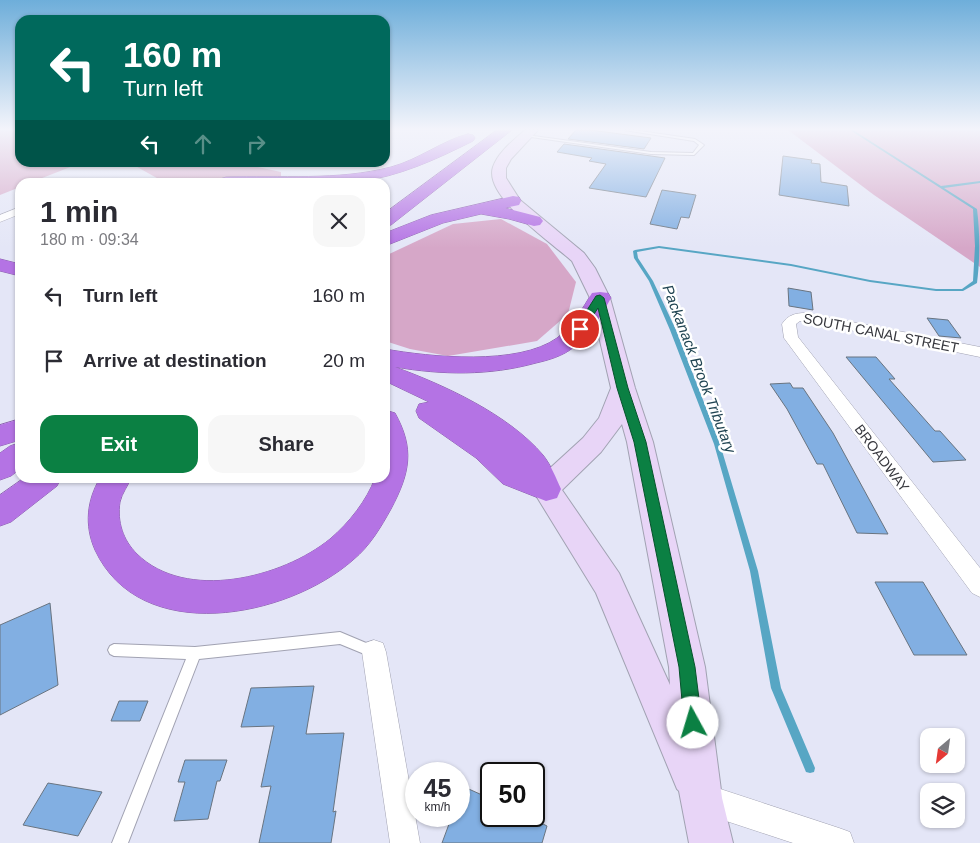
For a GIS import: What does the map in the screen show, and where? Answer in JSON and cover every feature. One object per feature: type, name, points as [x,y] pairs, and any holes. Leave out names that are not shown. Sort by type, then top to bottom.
[{"type":"highway","points":[[356,178],[398,169]]},
{"type":"highway","points":[[400,186],[424,169]]},
{"type":"highway","points":[[390,217],[453,169]]},
{"type":"highway","points":[[390,238],[437,219],[513,201]]},
{"type":"highway","points":[[475,210],[512,214],[534,221]]},
{"type":"highway","points":[[0,265],[15,269]]},
{"type":"highway","points":[[390,358],[468,366],[504,363],[538,355],[564,344],[580,329],[600,298]]},
{"type":"highway","points":[[390,374],[445,399],[506,439],[533,463],[546,489]]},
{"type":"highway","points":[[390,392],[429,411],[459,430],[486,450],[514,476],[546,489]]},
{"type":"highway","points":[[0,436],[15,431]]},
{"type":"highway","points":[[390,433],[394,443],[394,472],[390,483]]},
{"type":"highway","points":[[0,468],[15,458]]},
{"type":"highway","points":[[0,513],[39,483]]},
{"type":"highway","points":[[113,483],[106,493],[103,509],[106,540],[114,555],[140,578],[154,587],[196,597],[222,597],[254,591],[281,583],[310,570],[336,554],[355,537],[369,519],[390,483]]},
{"type":"main road","points":[[499,169],[499,182],[513,201],[578,257],[586,268],[600,298],[623,388],[640,442],[687,667],[701,798],[711,843]]},
{"type":"main road","points":[[623,388],[610,422],[592,445],[546,489],[608,584],[701,798]]},
{"type":"street","points":[[0,206],[15,209]]},
{"type":"street","points":[[0,219],[15,212]]},
{"type":"street","name":"SOUTH CANAL STREET","points":[[789,327],[792,320],[806,317],[980,352]]},
{"type":"street","name":"BROADWAY","points":[[789,327],[791,338],[980,586]]},
{"type":"street","points":[[374,652],[405,843]]},
{"type":"street","points":[[701,798],[839,843]]},
{"type":"lane","points":[[114,650],[195,653],[340,638],[374,652]]},
{"type":"lane","points":[[120,843],[195,653]]},
{"type":"shaded area","points":[[0,169],[64,169],[42,178],[15,178],[15,189],[0,195]]},
{"type":"shaded area","points":[[141,169],[268,169],[281,172],[281,178],[157,178]]},
{"type":"shaded area","points":[[840,169],[980,169],[980,267],[874,195]]},
{"type":"shaded area","points":[[501,219],[547,244],[576,282],[568,314],[537,341],[448,356],[410,349],[390,343],[390,254],[453,224]]},
{"type":"building","points":[[602,169],[659,169],[646,197],[589,188]]},
{"type":"building","points":[[782,169],[820,169],[821,182],[847,186],[849,206],[779,195]]},
{"type":"building","points":[[662,190],[696,195],[689,218],[681,217],[677,229],[650,224]]},
{"type":"building","points":[[788,288],[811,292],[813,310],[789,306]]},
{"type":"building","points":[[927,318],[948,320],[961,338],[939,336]]},
{"type":"building","points":[[846,357],[876,357],[895,379],[889,379],[935,431],[940,431],[966,460],[933,462]]},
{"type":"building","points":[[790,383],[793,388],[803,388],[833,433],[888,534],[857,533],[823,464],[817,464],[787,409],[770,384]]},
{"type":"building","points":[[875,582],[923,582],[967,655],[914,655]]},
{"type":"building","points":[[50,603],[58,685],[0,715],[0,625]]},
{"type":"building","points":[[314,686],[306,734],[344,733],[333,812],[336,811],[331,843],[259,843],[271,786],[261,787],[274,726],[241,727],[251,688]]},
{"type":"building","points":[[119,701],[148,701],[140,721],[111,721]]},
{"type":"building","points":[[185,760],[227,760],[220,781],[217,781],[208,819],[174,821],[185,782],[178,782]]},
{"type":"building","points":[[48,783],[102,792],[78,836],[23,825]]},
{"type":"building","points":[[470,790],[480,794],[480,827],[547,826],[542,843],[442,843],[448,827],[470,827]]},
{"type":"waterway","name":"Packanack Brook Tributary","points":[[913,169],[940,187]]},
{"type":"waterway","name":"Packanack Brook Tributary","points":[[940,187],[980,182]]},
{"type":"waterway","name":"Packanack Brook Tributary","points":[[810,768],[776,688],[754,571],[717,444],[673,330],[651,281],[636,258],[635,251],[659,247],[791,265],[870,281],[936,290],[963,290],[975,282],[978,246],[975,209],[940,187]]},
{"type":"route","points":[[580,329],[600,298],[623,388],[640,442],[687,667],[693,723]]}]
